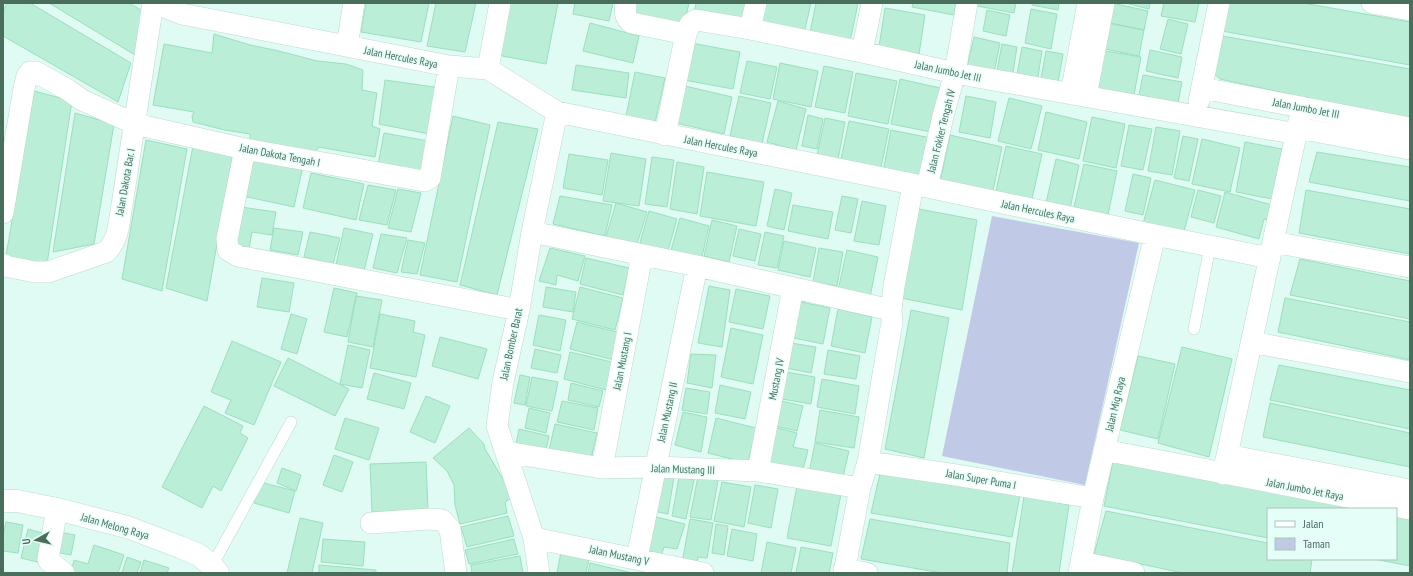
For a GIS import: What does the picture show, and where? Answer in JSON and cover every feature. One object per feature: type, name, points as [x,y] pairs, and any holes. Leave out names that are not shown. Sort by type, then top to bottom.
[{"type":"main road","name":"Jalan Melong Raya","points":[[3,501],[17,501],[57,509],[127,527],[199,555],[215,569]]},
{"type":"street","name":"Jalan Hercules Raya","points":[[154,3],[347,46],[449,66],[488,69],[557,112],[665,135],[1210,246],[1271,250],[1410,267]]},
{"type":"street","name":"Jalan Dakota Bar. I","points":[[3,264],[5,266],[34,272],[48,272],[106,252],[111,247],[116,237],[154,3]]},
{"type":"street","points":[[347,46],[354,3]]},
{"type":"street","points":[[488,69],[500,3]]},
{"type":"street","points":[[626,3],[625,16],[628,21],[686,34],[665,135]]},
{"type":"street","points":[[750,29],[756,3]]},
{"type":"street","points":[[862,52],[872,3]]},
{"type":"street","name":"Jalan Fokker Tengah IV","points":[[844,571],[860,488],[868,462],[892,322],[891,310],[894,286],[920,186],[943,116],[955,73],[966,3]]},
{"type":"street","points":[[1078,95],[1088,3]]},
{"type":"street","points":[[1078,95],[1104,3]]},
{"type":"street","points":[[1196,115],[1219,3]]},
{"type":"street","points":[[1372,3],[1410,10]]},
{"type":"street","name":"Jalan Jumbo Jet III","points":[[686,34],[690,24],[696,20],[750,29],[955,73],[1196,115],[1410,148]]},
{"type":"street","name":"Jalan Dakota Tengah I","points":[[3,213],[24,88],[27,76],[30,72],[36,72],[68,90],[82,100],[135,124],[245,149],[424,182],[428,181],[430,178],[449,66]]},
{"type":"street","name":"Jalan Jumbo Jet III","points":[[1202,88],[1410,128]]},
{"type":"street","points":[[1104,450],[1225,464],[1302,107]]},
{"type":"street","name":"Jalan Bomber Barat","points":[[539,573],[534,538],[497,426],[532,232],[557,112]]},
{"type":"street","points":[[245,149],[227,239],[228,250],[238,256],[519,310]]},
{"type":"street","points":[[532,232],[697,266],[891,310]]},
{"type":"street","name":"Jalan Mig Raya","points":[[1080,568],[1093,498],[1155,235]]},
{"type":"street","name":"Jalan Mustang I","points":[[602,468],[642,255]]},
{"type":"street","name":"Jalan Mustang II","points":[[636,558],[697,266]]},
{"type":"street","name":"Mustang IV","points":[[758,471],[793,288]]},
{"type":"street","points":[[1251,342],[1410,372]]},
{"type":"street","name":"Jalan Mustang III","points":[[506,452],[602,468],[656,467],[758,471],[860,488]]},
{"type":"street","name":"Jalan Super Puma I","points":[[868,462],[1093,498]]},
{"type":"street","name":"Jalan Jumbo Jet Raya","points":[[1225,464],[1410,490]]},
{"type":"street","name":"Jalan Jumbo Jet Raya","points":[[1225,464],[1410,509]]},
{"type":"street","points":[[57,509],[48,558],[49,561],[64,573]]},
{"type":"street","points":[[371,523],[430,519],[442,520],[450,529],[456,573]]},
{"type":"street","name":"Jalan Mustang V","points":[[534,538],[703,573]]},
{"type":"street","points":[[1080,568],[1134,573]]},
{"type":"street","points":[[844,571],[867,573]]},
{"type":"lane","points":[[1194,329],[1210,246]]},
{"type":"lane","points":[[215,569],[291,422]]},
{"type":"green space","points":[[992,216],[1139,243],[1085,485],[942,456]]},
{"type":"building","points":[[7,3],[30,3],[131,63],[118,102],[3,36],[3,11]]},
{"type":"building","points":[[49,3],[129,3],[146,13],[135,55]]},
{"type":"building","points":[[366,3],[429,3],[421,42],[361,32]]},
{"type":"building","points":[[436,3],[476,3],[465,52],[427,46]]},
{"type":"building","points":[[509,3],[558,3],[546,64],[502,56],[500,52]]},
{"type":"building","points":[[575,3],[613,3],[609,21],[573,14]]},
{"type":"building","points":[[635,3],[689,3],[683,29],[632,18]]},
{"type":"building","points":[[696,3],[749,3],[746,17],[737,20],[695,9]]},
{"type":"building","points":[[764,3],[811,3],[804,33],[763,23],[761,20]]},
{"type":"building","points":[[816,3],[858,3],[851,37],[846,41],[810,32]]},
{"type":"building","points":[[913,3],[956,3],[954,15],[912,7]]},
{"type":"building","points":[[972,3],[1016,3],[1014,13],[972,5]]},
{"type":"building","points":[[1032,3],[1059,3],[1058,10],[1032,5]]},
{"type":"building","points":[[1112,3],[1148,11],[1144,30],[1108,23]]},
{"type":"building","points":[[1129,3],[1150,3],[1149,9]]},
{"type":"building","points":[[1164,3],[1199,3],[1195,22],[1161,16]]},
{"type":"building","points":[[1227,3],[1303,3],[1410,22],[1410,65],[1222,31]]},
{"type":"building","points":[[885,8],[925,15],[919,54],[879,47]]},
{"type":"building","points":[[1031,9],[1057,14],[1051,49],[1025,43]]},
{"type":"building","points":[[987,10],[1010,15],[1006,36],[983,31]]},
{"type":"building","points":[[1168,19],[1188,24],[1181,54],[1160,49]]},
{"type":"building","points":[[590,23],[639,36],[633,63],[583,51]]},
{"type":"building","points":[[1110,23],[1144,30],[1139,56],[1105,49]]},
{"type":"building","points":[[214,34],[250,45],[317,61],[346,64],[363,70],[362,90],[377,93],[372,126],[380,129],[375,157],[319,147],[314,153],[250,142],[250,134],[225,130],[193,122],[192,116],[194,112],[153,105],[164,44],[212,53]]},
{"type":"building","points":[[1222,36],[1410,69],[1410,118],[1335,104],[1220,79],[1213,73]]},
{"type":"building","points":[[974,37],[1000,43],[994,73],[967,67]]},
{"type":"building","points":[[691,43],[740,52],[733,89],[684,80]]},
{"type":"building","points":[[1002,44],[1017,47],[1012,79],[996,76]]},
{"type":"building","points":[[1022,47],[1042,51],[1037,83],[1016,80]]},
{"type":"building","points":[[1150,50],[1182,57],[1178,78],[1146,71]]},
{"type":"building","points":[[1046,51],[1063,54],[1057,88],[1040,84]]},
{"type":"building","points":[[1105,51],[1141,57],[1134,95],[1098,89]]},
{"type":"building","points":[[747,61],[777,67],[770,99],[740,93]]},
{"type":"building","points":[[780,63],[818,71],[811,107],[773,99]]},
{"type":"building","points":[[576,65],[629,73],[626,98],[572,90]]},
{"type":"building","points":[[824,66],[853,72],[845,113],[815,107]]},
{"type":"building","points":[[635,72],[665,78],[654,127],[625,121]]},
{"type":"building","points":[[856,73],[897,81],[888,124],[848,116]]},
{"type":"building","points":[[1143,75],[1182,82],[1178,103],[1139,95]]},
{"type":"building","points":[[900,79],[940,88],[931,132],[891,124]]},
{"type":"building","points":[[385,80],[434,87],[435,90],[429,134],[379,124]]},
{"type":"building","points":[[685,86],[732,97],[724,134],[676,123]]},
{"type":"building","points":[[34,91],[72,101],[47,264],[6,256]]},
{"type":"building","points":[[739,96],[771,103],[762,144],[730,136]]},
{"type":"building","points":[[966,96],[996,102],[990,138],[959,132]]},
{"type":"building","points":[[1009,98],[1042,106],[1031,149],[998,141]]},
{"type":"building","points":[[778,101],[806,109],[796,150],[767,142]]},
{"type":"building","points":[[1046,112],[1087,122],[1079,159],[1038,150]]},
{"type":"building","points":[[75,113],[114,124],[94,244],[53,252]]},
{"type":"building","points":[[808,115],[823,119],[817,149],[802,146]]},
{"type":"building","points":[[453,116],[490,125],[457,282],[420,275]]},
{"type":"building","points":[[1092,117],[1125,124],[1116,168],[1083,161]]},
{"type":"building","points":[[825,118],[845,122],[837,165],[816,160]]},
{"type":"building","points":[[849,121],[889,129],[880,172],[840,164]]},
{"type":"building","points":[[498,122],[538,129],[497,295],[460,285]]},
{"type":"building","points":[[1129,125],[1152,129],[1143,170],[1121,166]]},
{"type":"building","points":[[1156,127],[1180,131],[1172,175],[1148,171]]},
{"type":"building","points":[[891,130],[931,138],[922,180],[883,172]]},
{"type":"building","points":[[384,133],[428,141],[421,172],[378,165]]},
{"type":"building","points":[[950,135],[1002,147],[992,195],[940,183]]},
{"type":"building","points":[[1183,136],[1198,139],[1189,181],[1174,178]]},
{"type":"building","points":[[1202,139],[1240,148],[1230,192],[1192,184]]},
{"type":"building","points":[[146,140],[187,149],[162,291],[122,279]]},
{"type":"building","points":[[1245,142],[1282,149],[1272,199],[1236,192]]},
{"type":"building","points":[[193,146],[233,153],[207,301],[166,288]]},
{"type":"building","points":[[1006,146],[1042,154],[1032,199],[996,191]]},
{"type":"building","points":[[1317,152],[1410,167],[1410,201],[1309,182]]},
{"type":"building","points":[[611,153],[646,159],[639,206],[603,201]]},
{"type":"building","points":[[569,154],[608,160],[602,195],[563,188]]},
{"type":"building","points":[[652,157],[674,160],[667,207],[645,204]]},
{"type":"building","points":[[256,158],[303,166],[294,207],[243,196],[249,162]]},
{"type":"building","points":[[1056,159],[1079,165],[1070,209],[1046,203]]},
{"type":"building","points":[[677,162],[704,167],[697,214],[670,209]]},
{"type":"building","points":[[1084,164],[1117,171],[1108,215],[1074,207]]},
{"type":"building","points":[[707,172],[764,182],[756,226],[700,216]]},
{"type":"building","points":[[311,173],[364,184],[356,220],[303,208]]},
{"type":"building","points":[[1133,174],[1151,178],[1143,215],[1125,211]]},
{"type":"building","points":[[1155,180],[1195,190],[1183,235],[1143,224]]},
{"type":"building","points":[[368,185],[396,190],[387,225],[359,220]]},
{"type":"building","points":[[398,189],[421,193],[411,232],[388,228]]},
{"type":"building","points":[[775,189],[792,193],[784,230],[767,226]]},
{"type":"building","points":[[1198,190],[1221,196],[1214,223],[1191,217]]},
{"type":"building","points":[[1306,190],[1410,209],[1410,254],[1299,233]]},
{"type":"building","points":[[1225,192],[1272,205],[1268,220],[1264,219],[1259,239],[1216,227]]},
{"type":"building","points":[[560,196],[612,205],[605,236],[553,224]]},
{"type":"building","points":[[842,196],[858,199],[851,233],[835,230]]},
{"type":"building","points":[[862,201],[886,206],[879,245],[854,241]]},
{"type":"building","points":[[616,203],[647,212],[637,244],[606,237]]},
{"type":"building","points":[[793,205],[833,212],[828,239],[788,231]]},
{"type":"building","points":[[241,207],[276,212],[272,235],[252,232],[249,249],[233,247]]},
{"type":"building","points":[[919,209],[977,220],[962,310],[901,298]]},
{"type":"building","points":[[649,211],[677,219],[667,254],[639,246]]},
{"type":"building","points":[[680,218],[709,226],[701,261],[670,254]]},
{"type":"building","points":[[712,220],[737,226],[729,262],[704,256]]},
{"type":"building","points":[[274,228],[303,232],[298,255],[270,250]]},
{"type":"building","points":[[344,228],[373,234],[364,271],[336,265]]},
{"type":"building","points":[[739,229],[761,234],[755,261],[733,256]]},
{"type":"building","points":[[310,232],[340,238],[333,264],[304,257]]},
{"type":"building","points":[[765,232],[784,236],[777,268],[758,265]]},
{"type":"building","points":[[381,234],[407,238],[397,273],[373,268]]},
{"type":"building","points":[[408,240],[425,243],[417,274],[401,272]]},
{"type":"building","points":[[784,241],[816,248],[810,277],[778,270]]},
{"type":"building","points":[[550,248],[585,256],[578,281],[557,275],[556,285],[539,281]]},
{"type":"building","points":[[819,248],[843,252],[837,286],[813,282]]},
{"type":"building","points":[[847,250],[878,257],[870,297],[838,290]]},
{"type":"building","points":[[586,258],[629,268],[623,295],[580,284]]},
{"type":"building","points":[[1300,259],[1410,281],[1410,319],[1290,295]]},
{"type":"building","points":[[262,278],[294,283],[289,312],[257,307]]},
{"type":"building","points":[[709,286],[730,290],[722,347],[698,343]]},
{"type":"building","points":[[546,287],[576,292],[573,312],[543,307]]},
{"type":"building","points":[[580,287],[623,298],[615,330],[572,319]]},
{"type":"building","points":[[334,288],[357,293],[347,337],[324,332]]},
{"type":"building","points":[[736,289],[770,296],[763,329],[729,322]]},
{"type":"building","points":[[356,296],[382,300],[373,347],[348,342]]},
{"type":"building","points":[[1285,298],[1410,322],[1410,360],[1278,332]]},
{"type":"building","points":[[796,301],[830,308],[823,344],[789,337]]},
{"type":"building","points":[[838,309],[872,317],[865,353],[831,346]]},
{"type":"building","points":[[911,310],[949,318],[924,458],[885,449]]},
{"type":"building","points":[[291,314],[307,319],[297,354],[281,349]]},
{"type":"building","points":[[380,314],[415,321],[413,332],[425,335],[416,377],[370,368]]},
{"type":"building","points":[[539,315],[566,320],[560,351],[533,345]]},
{"type":"building","points":[[577,322],[621,333],[614,360],[570,349]]},
{"type":"building","points":[[731,328],[763,335],[753,384],[721,377]]},
{"type":"building","points":[[440,337],[487,349],[478,379],[432,366]]},
{"type":"building","points":[[232,341],[281,362],[254,425],[225,413],[231,400],[211,392]]},
{"type":"building","points":[[791,343],[816,347],[811,373],[786,368]]},
{"type":"building","points":[[348,345],[370,350],[362,388],[340,384]]},
{"type":"building","points":[[1182,347],[1232,359],[1209,457],[1158,443]]},
{"type":"building","points":[[535,349],[561,355],[557,373],[531,368]]},
{"type":"building","points":[[828,350],[860,356],[856,379],[824,374]]},
{"type":"building","points":[[570,352],[616,363],[610,391],[564,379]]},
{"type":"building","points":[[691,354],[716,355],[712,388],[687,383]]},
{"type":"building","points":[[1138,356],[1175,364],[1158,439],[1120,430]]},
{"type":"building","points":[[288,358],[349,389],[335,416],[274,386]]},
{"type":"building","points":[[1279,365],[1410,390],[1410,429],[1270,400]]},
{"type":"building","points":[[786,372],[815,377],[811,404],[782,399]]},
{"type":"building","points":[[374,373],[411,383],[404,409],[367,399]]},
{"type":"building","points":[[520,375],[530,377],[525,405],[514,403]]},
{"type":"building","points":[[532,377],[558,382],[552,411],[526,406]]},
{"type":"building","points":[[822,379],[859,386],[855,414],[817,407]]},
{"type":"building","points":[[571,383],[603,391],[599,407],[568,400]]},
{"type":"building","points":[[720,385],[751,392],[745,419],[715,413]]},
{"type":"building","points":[[686,388],[710,392],[707,414],[682,410]]},
{"type":"building","points":[[426,396],[450,406],[435,443],[410,432]]},
{"type":"building","points":[[777,400],[803,406],[797,431],[771,425]]},
{"type":"building","points":[[562,401],[598,408],[594,430],[557,422]]},
{"type":"building","points":[[1270,403],[1410,433],[1410,467],[1263,437]]},
{"type":"building","points":[[204,406],[243,426],[240,433],[248,438],[221,491],[213,486],[202,508],[162,487]]},
{"type":"building","points":[[529,408],[550,413],[546,433],[525,428]]},
{"type":"building","points":[[820,410],[859,417],[854,448],[815,442]]},
{"type":"building","points":[[683,412],[707,417],[701,452],[675,445]]},
{"type":"building","points":[[345,418],[379,428],[369,460],[335,449]]},
{"type":"building","points":[[716,418],[756,428],[748,463],[708,453]]},
{"type":"building","points":[[555,424],[597,433],[591,459],[549,450]]},
{"type":"building","points":[[770,426],[797,433],[793,447],[808,450],[802,474],[762,465]]},
{"type":"building","points":[[469,428],[484,444],[485,449],[506,484],[510,499],[505,502],[507,513],[460,524],[455,505],[454,485],[447,471],[433,458]]},
{"type":"building","points":[[519,429],[549,436],[546,450],[516,444]]},
{"type":"building","points":[[815,443],[849,451],[842,481],[809,473]]},
{"type":"building","points":[[334,455],[353,462],[342,492],[323,485]]},
{"type":"building","points":[[1113,461],[1360,508],[1267,508],[1267,538],[1104,506]]},
{"type":"building","points":[[426,462],[428,510],[372,512],[370,464]]},
{"type":"building","points":[[282,468],[301,475],[296,491],[277,483]]},
{"type":"building","points":[[881,469],[1020,495],[1012,537],[871,513]]},
{"type":"building","points":[[699,471],[719,475],[711,520],[690,517]]},
{"type":"building","points":[[661,475],[674,477],[668,514],[653,511]]},
{"type":"building","points":[[679,477],[694,480],[686,519],[672,516]]},
{"type":"building","points":[[260,482],[295,491],[289,513],[254,503]]},
{"type":"building","points":[[722,482],[751,487],[744,527],[714,521]]},
{"type":"building","points":[[755,485],[778,489],[771,528],[748,523]]},
{"type":"building","points":[[797,486],[841,494],[831,546],[787,538]]},
{"type":"building","points":[[1024,496],[1069,505],[1059,573],[1012,573]]},
{"type":"building","points":[[1106,511],[1267,543],[1267,560],[1312,560],[1310,573],[1183,573],[1094,554]]},
{"type":"building","points":[[1397,515],[1410,517],[1410,566],[1379,560],[1397,560]]},
{"type":"building","points":[[508,516],[514,536],[467,547],[461,527]]},
{"type":"building","points":[[652,516],[685,524],[677,549],[664,547],[661,556],[642,552]]},
{"type":"building","points":[[300,518],[323,523],[312,573],[287,573]]},
{"type":"building","points":[[690,519],[713,523],[707,558],[698,557],[696,565],[682,563]]},
{"type":"building","points":[[870,519],[1010,543],[1007,573],[942,573],[861,559]]},
{"type":"building","points":[[6,522],[23,525],[18,553],[3,551],[3,536]]},
{"type":"building","points":[[716,524],[728,526],[724,555],[712,553]]},
{"type":"building","points":[[28,529],[49,535],[41,563],[21,558]]},
{"type":"building","points":[[732,529],[757,534],[753,561],[727,556]]},
{"type":"building","points":[[54,531],[75,535],[71,555],[50,551]]},
{"type":"building","points":[[323,539],[365,542],[363,566],[321,562]]},
{"type":"building","points":[[514,539],[518,554],[469,564],[465,550]]},
{"type":"building","points":[[767,542],[796,548],[791,573],[761,573]]},
{"type":"building","points":[[94,545],[124,555],[118,573],[71,572],[74,560],[88,564]]},
{"type":"building","points":[[801,547],[833,553],[829,573],[796,573]]},
{"type":"building","points":[[561,552],[589,559],[586,573],[557,573]]},
{"type":"building","points":[[520,556],[523,573],[472,573],[471,565]]},
{"type":"building","points":[[127,557],[141,562],[137,573],[122,573]]},
{"type":"building","points":[[144,560],[169,568],[167,573],[140,573]]},
{"type":"building","points":[[590,563],[632,573],[588,573]]},
{"type":"building","points":[[319,565],[376,570],[376,573],[319,573]]}]
